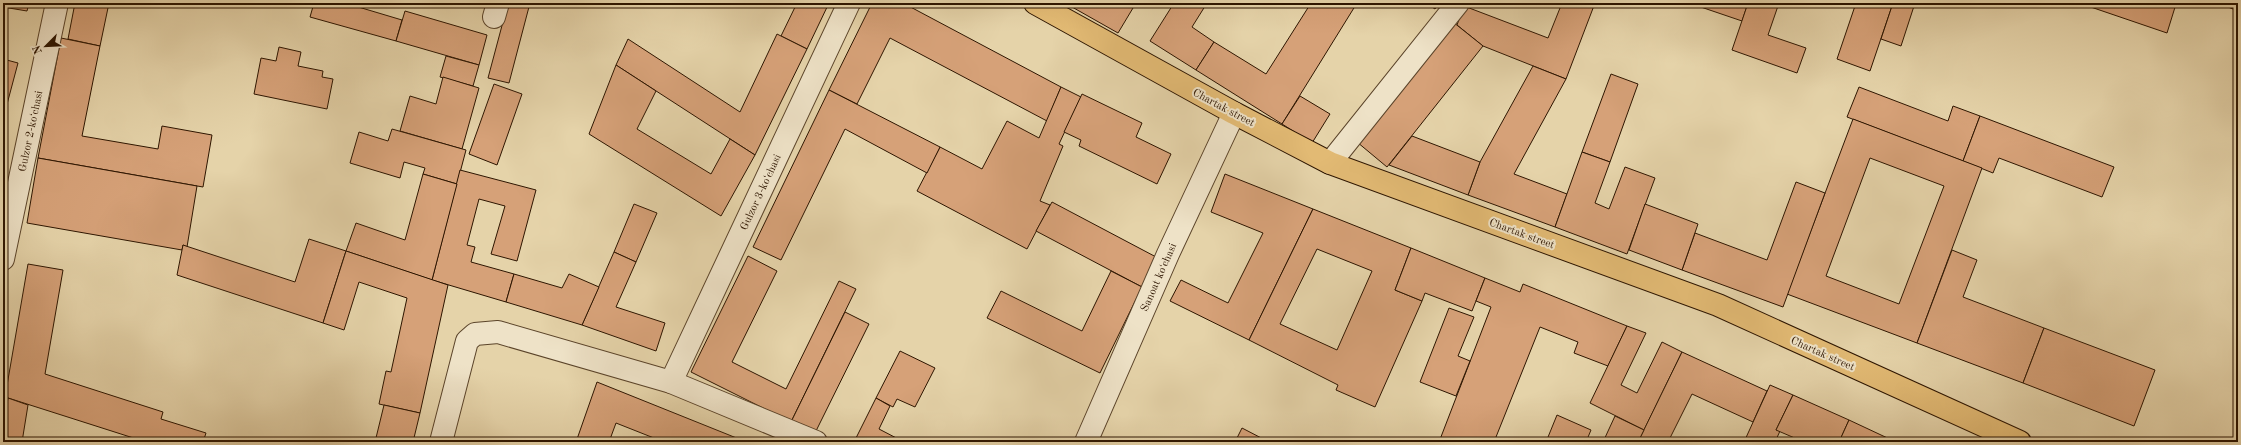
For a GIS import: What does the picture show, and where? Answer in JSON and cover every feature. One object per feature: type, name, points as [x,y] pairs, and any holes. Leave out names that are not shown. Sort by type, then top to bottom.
[{"type":"main road","name":"Chartak street","points":[[1035,3],[1234,113],[1330,163],[1718,306],[2020,442]]},
{"type":"street","name":"Gulzor 2-koʻchasi","points":[[3,259],[57,3]]},
{"type":"street","name":"Gulzor 3-koʻchasi","points":[[671,382],[849,3]]},
{"type":"street","points":[[1330,163],[1458,3]]},
{"type":"street","name":"Sanoat koʻchasi","points":[[1086,442],[1168,254],[1234,113]]},
{"type":"street","points":[[442,442],[468,341],[475,334],[498,332],[671,382],[816,442]]},
{"type":"building","points":[[3,3],[29,3],[27,11],[3,7]]},
{"type":"building","points":[[75,3],[109,3],[100,46],[68,39]]},
{"type":"building","points":[[182,3],[197,3],[197,6]]},
{"type":"building","points":[[314,3],[345,3],[402,20],[396,41],[310,17]]},
{"type":"building","points":[[508,3],[530,3],[509,83],[488,78]]},
{"type":"building","points":[[797,3],[829,3],[807,49],[781,36]]},
{"type":"building","points":[[872,3],[903,3],[1061,87],[1047,121],[890,38],[857,104],[829,90]]},
{"type":"building","points":[[1065,3],[1136,3],[1118,33]]},
{"type":"building","points":[[1174,3],[1207,3],[1192,27],[1214,42],[1196,70],[1150,41]]},
{"type":"building","points":[[1311,3],[1357,3],[1282,124],[1196,70],[1214,42],[1266,74]]},
{"type":"building","points":[[1426,3],[1439,3],[1435,9]]},
{"type":"building","points":[[1562,3],[1595,3],[1566,79],[1483,46],[1457,25],[1464,6],[1548,38]]},
{"type":"building","points":[[1689,3],[1748,3],[1742,21]]},
{"type":"building","points":[[1748,3],[1779,3],[1768,35],[1806,48],[1797,73],[1732,50]]},
{"type":"building","points":[[1856,3],[1893,3],[1870,71],[1837,59]]},
{"type":"building","points":[[1893,3],[1915,3],[1901,46],[1881,39]]},
{"type":"building","points":[[2079,3],[2173,3],[2176,4],[2167,33]]},
{"type":"building","points":[[2218,3],[2238,3],[2238,11]]},
{"type":"building","points":[[405,11],[487,35],[479,65],[396,41]]},
{"type":"building","points":[[1453,22],[1483,46],[1387,167],[1357,142]]},
{"type":"building","points":[[777,34],[807,49],[755,155],[616,65],[628,39],[740,112]]},
{"type":"building","points":[[61,38],[100,46],[82,136],[158,149],[162,126],[212,135],[203,187],[38,158]]},
{"type":"building","points":[[279,47],[301,52],[298,66],[323,71],[322,77],[333,79],[327,109],[254,94],[261,58],[276,61]]},
{"type":"building","points":[[446,56],[479,65],[473,86],[440,77]]},
{"type":"building","points":[[3,59],[18,63],[6,108],[3,107]]},
{"type":"building","points":[[616,65],[656,91],[637,129],[711,174],[730,139],[755,155],[721,216],[589,134]]},
{"type":"building","points":[[1533,66],[1566,79],[1514,174],[1567,194],[1555,227],[1468,195],[1480,162]]},
{"type":"building","points":[[1611,74],[1638,84],[1610,162],[1582,152]]},
{"type":"building","points":[[443,77],[479,88],[462,149],[400,131],[410,96],[436,104]]},
{"type":"building","points":[[494,84],[522,94],[497,165],[469,154]]},
{"type":"building","points":[[1061,87],[1081,97],[1059,144],[1063,146],[1040,201],[1050,205],[1027,249],[917,191],[940,147],[982,169],[1007,121],[1039,138]]},
{"type":"building","points":[[1859,87],[1948,121],[1953,106],[1980,116],[1963,161],[1847,117]]},
{"type":"building","points":[[829,90],[940,147],[927,173],[845,129],[781,260],[753,247]]},
{"type":"building","points":[[1082,94],[1142,123],[1136,137],[1171,154],[1157,184],[1079,146],[1081,140],[1064,132]]},
{"type":"building","points":[[1300,96],[1330,114],[1312,143],[1282,124]]},
{"type":"building","points":[[1980,116],[2114,167],[2102,197],[1999,158],[1993,173],[1963,161]]},
{"type":"building","points":[[1853,119],[1982,168],[1917,343],[1787,294]],"holes":[[[1870,158],[1944,186],[1899,304],[1826,276]]]},
{"type":"building","points":[[392,129],[466,150],[457,184],[423,174],[425,168],[404,162],[400,178],[350,163],[359,132],[388,141]]},
{"type":"building","points":[[1412,136],[1480,162],[1468,195],[1389,165]]},
{"type":"building","points":[[1582,152],[1610,162],[1595,203],[1609,209],[1625,167],[1655,178],[1627,254],[1555,227]]},
{"type":"building","points":[[38,158],[197,186],[187,247],[183,245],[182,250],[27,223]]},
{"type":"building","points":[[460,170],[536,190],[517,261],[491,254],[505,206],[479,199],[467,245],[475,247],[471,262],[514,274],[506,302],[432,280]]},
{"type":"building","points":[[423,174],[457,184],[432,280],[346,251],[356,223],[405,240]]},
{"type":"building","points":[[1225,174],[1313,209],[1249,340],[1170,301],[1181,280],[1228,303],[1263,233],[1211,212]]},
{"type":"building","points":[[1796,182],[1825,193],[1783,307],[1682,270],[1695,233],[1767,260]]},
{"type":"building","points":[[1052,202],[1158,258],[1142,287],[1036,231]]},
{"type":"building","points":[[634,204],[657,213],[636,262],[614,252]]},
{"type":"building","points":[[1645,204],[1698,224],[1682,270],[1629,250]]},
{"type":"building","points":[[1313,209],[1411,248],[1395,290],[1422,301],[1375,407],[1336,390],[1338,385],[1249,340]],"holes":[[[1317,249],[1372,271],[1337,350],[1280,324]]]},
{"type":"building","points":[[309,239],[346,251],[323,323],[177,275],[183,245],[295,282]]},
{"type":"building","points":[[1411,248],[1485,278],[1472,311],[1425,293],[1422,301],[1395,290]]},
{"type":"building","points":[[1952,250],[1977,260],[1963,297],[2044,328],[2023,383],[1917,343]]},
{"type":"building","points":[[346,251],[448,285],[420,413],[379,404],[386,371],[391,372],[407,298],[359,282],[344,330],[323,323]]},
{"type":"building","points":[[614,252],[636,262],[616,307],[665,323],[656,351],[582,325]]},
{"type":"building","points":[[748,256],[777,271],[732,362],[786,389],[839,281],[856,289],[791,422],[691,372]]},
{"type":"building","points":[[28,264],[63,270],[45,374],[163,412],[161,419],[206,433],[203,442],[146,442],[5,397]]},
{"type":"building","points":[[1111,271],[1142,287],[1100,373],[987,318],[1001,291],[1082,331]]},
{"type":"building","points":[[514,274],[562,288],[569,274],[599,287],[582,325],[506,302]]},
{"type":"building","points":[[1485,278],[1520,292],[1523,284],[1627,326],[1608,366],[1574,353],[1578,342],[1540,327],[1494,442],[1439,442],[1491,307],[1476,301]]},
{"type":"building","points":[[1449,308],[1474,317],[1458,356],[1470,361],[1456,396],[1420,382]]},
{"type":"building","points":[[845,312],[869,324],[815,433],[791,422]]},
{"type":"building","points":[[1627,326],[1646,333],[1621,385],[1637,393],[1662,342],[1682,352],[1644,430],[1590,403]]},
{"type":"building","points":[[2044,328],[2155,370],[2134,426],[2023,383]]},
{"type":"building","points":[[900,351],[935,368],[915,407],[897,399],[893,407],[876,398]]},
{"type":"building","points":[[1682,352],[1767,391],[1753,422],[1692,394],[1668,442],[1638,442]]},
{"type":"building","points":[[597,382],[744,442],[664,442],[616,423],[609,442],[576,442]]},
{"type":"building","points":[[1770,385],[1793,395],[1776,430],[1780,431],[1775,442],[1744,442]]},
{"type":"building","points":[[1793,395],[1849,420],[1839,442],[1804,442],[1776,430]]},
{"type":"building","points":[[8,398],[28,405],[22,442],[3,442],[3,427]]},
{"type":"building","points":[[876,398],[890,406],[879,429],[904,442],[854,442]]},
{"type":"building","points":[[384,405],[420,413],[413,442],[375,442]]},
{"type":"building","points":[[1557,415],[1591,430],[1586,442],[1546,442]]},
{"type":"building","points":[[1615,416],[1644,430],[1638,442],[1603,442]]},
{"type":"building","points":[[1849,420],[1896,442],[1839,442]]},
{"type":"building","points":[[1242,428],[1269,442],[1235,442]]}]
